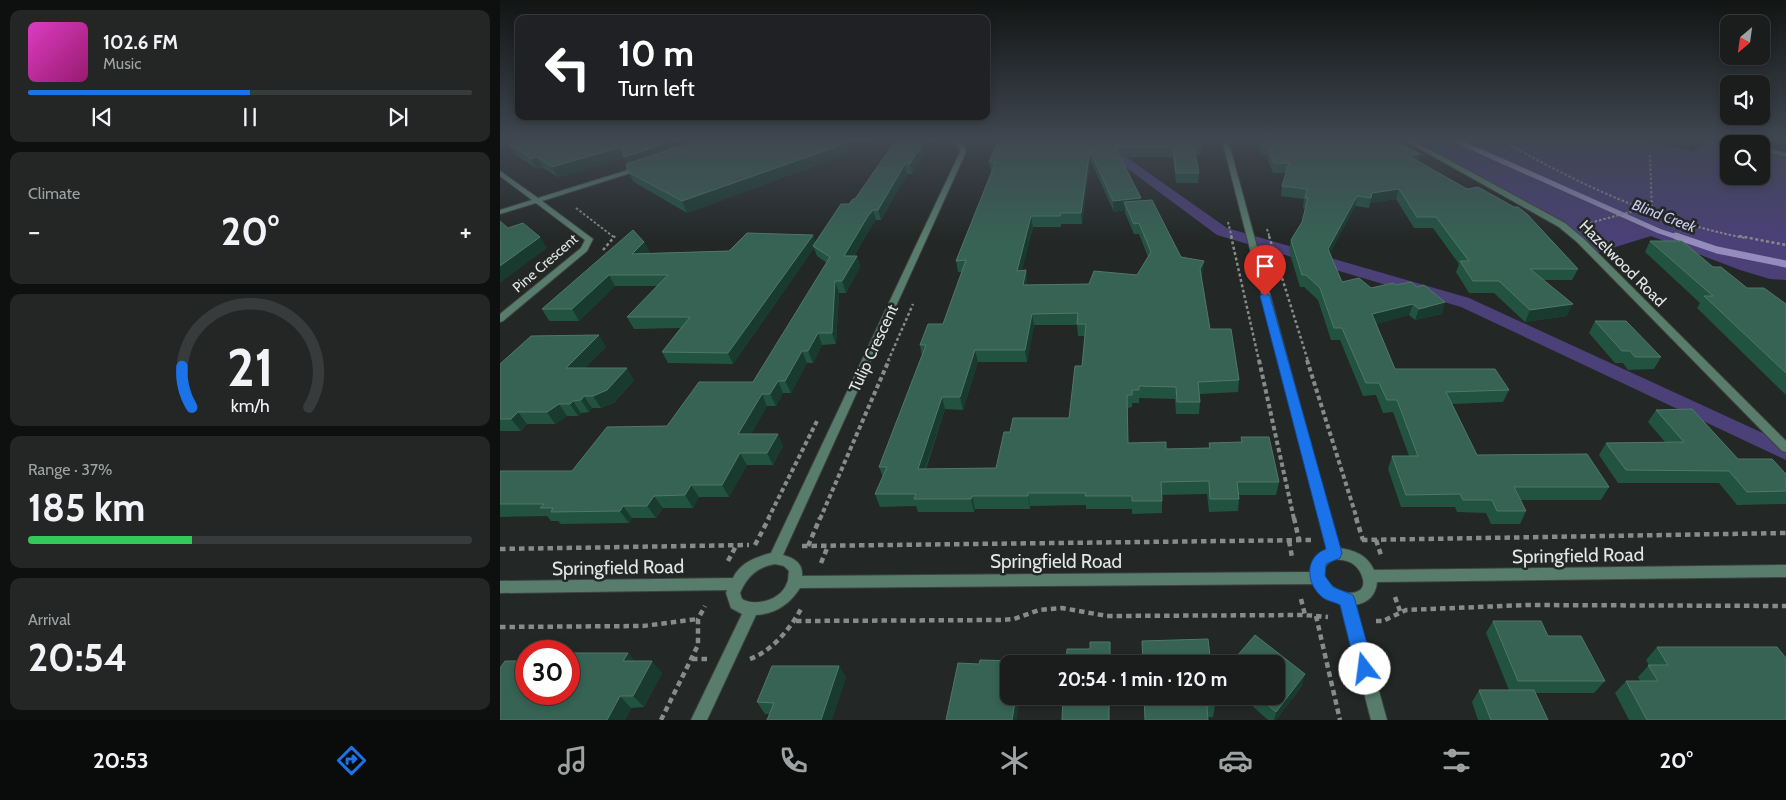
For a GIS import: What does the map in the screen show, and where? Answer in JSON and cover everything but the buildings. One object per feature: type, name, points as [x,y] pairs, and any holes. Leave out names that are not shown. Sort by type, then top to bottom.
[{"type":"street","name":"Pine Crescent","points":[[500,319],[589,242],[587,237],[501,174]]},
{"type":"street","points":[[500,212],[622,174]]},
{"type":"street","name":"Tulip Crescent","points":[[775,558],[953,174]]},
{"type":"street","points":[[1234,174],[1334,553]]},
{"type":"street","name":"Hazelwood Road","points":[[1468,174],[1566,228],[1786,448]]},
{"type":"street","points":[[1334,553],[1358,560],[1364,565],[1370,576],[1370,588],[1367,593],[1356,599],[1347,600],[1328,592],[1318,578],[1316,571],[1319,561],[1327,555],[1334,553]]},
{"type":"street","points":[[775,558],[793,564],[796,569],[796,582],[784,597],[775,604],[751,610],[738,606],[734,602],[733,595],[736,584],[752,566],[767,559],[775,558]]},
{"type":"street","name":"Springfield Road","points":[[1370,576],[1786,571]]},
{"type":"street","name":"Springfield Road","points":[[796,582],[1318,578]]},
{"type":"street","name":"Springfield Road","points":[[500,587],[736,584]]},
{"type":"street","points":[[1347,600],[1379,720]]},
{"type":"street","points":[[700,720],[751,610]]},
{"type":"path","points":[[1564,174],[1652,213],[1708,230],[1786,245]]},
{"type":"path","points":[[1651,174],[1652,213]]},
{"type":"path","points":[[1582,225],[1641,208]]},
{"type":"path","points":[[1227,218],[1299,540]]},
{"type":"path","points":[[1265,223],[1363,540],[1786,533]]},
{"type":"path","points":[[807,546],[914,301]]},
{"type":"path","points":[[802,546],[1311,540]]},
{"type":"path","points":[[1376,540],[1382,558]]},
{"type":"path","points":[[1289,541],[1292,557]]},
{"type":"path","points":[[500,549],[755,545]]},
{"type":"path","points":[[727,564],[736,546]]},
{"type":"path","points":[[821,563],[828,546]]},
{"type":"path","points":[[1395,597],[1400,612]]},
{"type":"path","points":[[1301,599],[1305,615]]},
{"type":"path","points":[[744,660],[756,658],[796,621],[804,604]]},
{"type":"path","points":[[1376,621],[1389,619],[1400,612],[1526,605],[1786,606]]},
{"type":"path","points":[[660,720],[692,659],[699,638],[698,619],[705,606]]},
{"type":"path","points":[[796,621],[1002,620],[1014,619],[1039,610],[1062,608],[1107,616],[1305,615],[1328,617]]},
{"type":"path","points":[[1316,616],[1340,720]]},
{"type":"path","points":[[500,626],[643,626],[698,619]]},
{"type":"path","points":[[692,659],[710,659]]},
{"type":"shaded area","points":[[1134,174],[1150,174],[1227,228],[1469,298],[1778,440],[1786,448],[1786,460],[1461,307],[1217,235]]},
{"type":"shaded area","points":[[1467,174],[1720,174],[1720,185],[1770,185],[1770,174],[1786,174],[1786,280],[1770,279],[1740,270],[1651,236],[1593,254],[1571,232]]},
{"type":"waterway","name":"Blind Creek","points":[[1530,174],[1659,231],[1680,238]]},
{"type":"waterway","name":"Blind Creek","points":[[1676,236],[1717,250],[1786,264]]},
{"type":"route","points":[[1265,296],[1334,553],[1327,555],[1319,561],[1316,571],[1323,588],[1334,596],[1347,600],[1365,669]]}]
